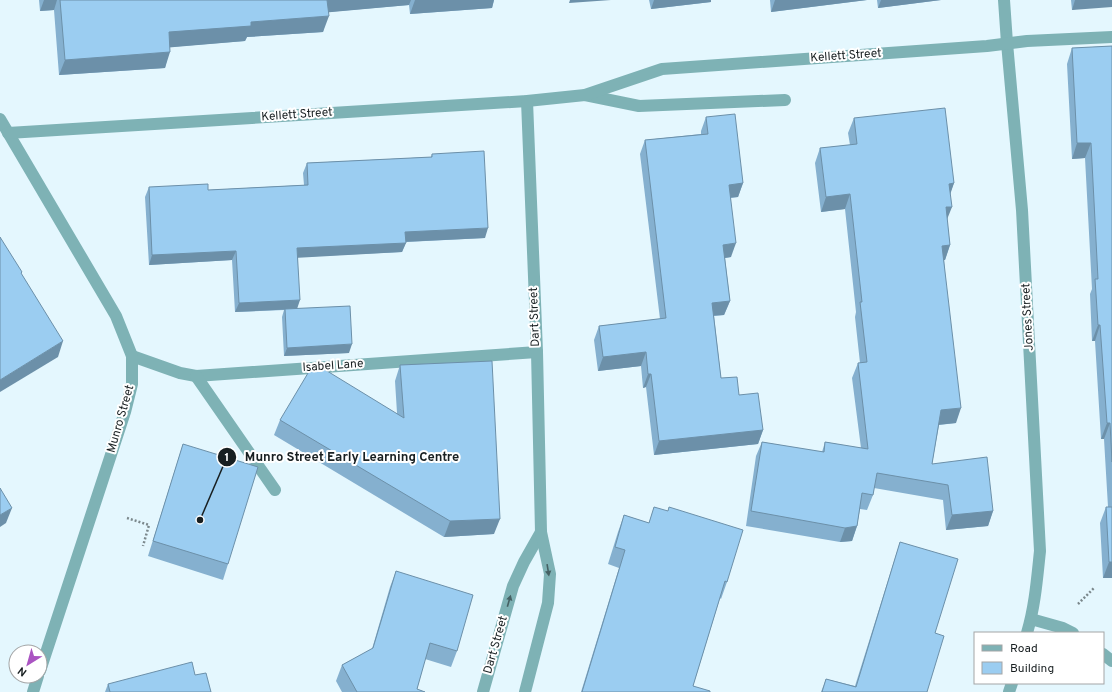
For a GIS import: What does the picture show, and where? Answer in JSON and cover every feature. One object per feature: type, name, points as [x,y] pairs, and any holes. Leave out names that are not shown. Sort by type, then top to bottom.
[{"type":"street","name":"Jones Street","points":[[1004,0],[1022,210],[1040,551],[1031,620],[1027,632]]},
{"type":"street","name":"Kellett Street","points":[[8,133],[527,101],[585,95],[662,69],[987,46],[1007,43],[1112,37]]},
{"type":"street","name":"Kellett Street","points":[[585,95],[639,106],[785,100]]},
{"type":"street","name":"Dart Street","points":[[525,692],[548,603],[550,574],[540,532],[537,352],[527,101]]},
{"type":"street","name":"Munro Street","points":[[0,119],[116,316],[132,356],[132,384],[125,412],[48,647]]},
{"type":"street","name":"Isabel Lane","points":[[132,356],[180,373],[196,376],[537,352]]},
{"type":"street","points":[[196,376],[275,490]]},
{"type":"street","name":"Dart Street","points":[[483,692],[513,586],[540,532]]},
{"type":"street","points":[[1031,620],[1063,628],[1071,632]]},
{"type":"street","points":[[1104,655],[1112,661]]},
{"type":"path","points":[[127,518],[149,524],[143,546]]},
{"type":"path","points":[[1078,604],[1094,588]]},
{"type":"building","points":[[60,0],[327,0],[329,16],[251,22],[251,26],[169,32],[170,52],[65,60]]},
{"type":"building","points":[[1112,46],[1112,462],[1110,423],[1107,423],[1100,325],[1098,325],[1095,279],[1098,279],[1091,143],[1077,143],[1072,48]]},
{"type":"building","points":[[945,108],[954,183],[949,184],[952,207],[946,207],[950,245],[942,246],[961,408],[941,410],[932,464],[987,457],[993,511],[952,515],[948,485],[877,473],[873,495],[862,493],[857,526],[845,528],[751,511],[762,442],[824,452],[825,442],[868,449],[858,363],[867,362],[850,194],[826,197],[820,148],[857,144],[854,118]]},
{"type":"building","points":[[735,114],[743,183],[729,185],[736,243],[723,245],[730,301],[712,303],[721,378],[737,377],[739,395],[758,393],[763,430],[659,441],[651,374],[648,374],[646,352],[603,357],[599,326],[666,318],[645,140],[708,134],[706,117]]},
{"type":"building","points":[[484,151],[488,228],[405,232],[406,243],[297,248],[300,300],[239,303],[236,251],[152,255],[149,187],[208,184],[208,190],[308,185],[307,163],[432,157],[432,154]]},
{"type":"building","points":[[0,237],[63,341],[0,380]]},
{"type":"building","points":[[350,306],[352,344],[287,348],[285,309]]},
{"type":"building","points":[[492,361],[500,519],[450,521],[280,420],[314,363],[404,418],[400,365]]},
{"type":"building","points":[[183,444],[258,467],[228,564],[153,541]]},
{"type":"building","points":[[0,488],[12,508],[0,515]]},
{"type":"building","points":[[654,507],[668,511],[669,507],[743,530],[727,582],[725,581],[693,686],[710,692],[582,692],[625,550],[615,547],[624,515],[649,523]]},
{"type":"building","points":[[1106,507],[1112,507],[1112,562],[1109,562]]},
{"type":"building","points":[[900,542],[958,559],[935,633],[944,636],[927,692],[822,692],[826,679],[856,687]]},
{"type":"building","points":[[396,571],[473,595],[457,651],[430,643],[417,689],[425,692],[357,692],[342,665],[373,648]]},
{"type":"building","points":[[192,662],[195,675],[206,673],[211,692],[110,692],[108,684]]},
{"type":"place","name":"Munro Street Early Learning Centre","points":[[200,520]]}]
